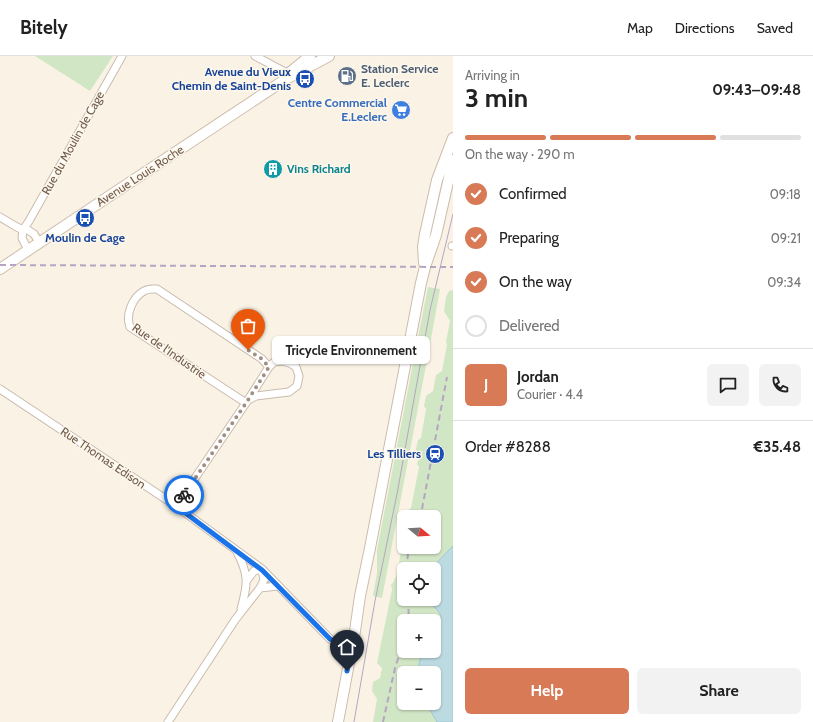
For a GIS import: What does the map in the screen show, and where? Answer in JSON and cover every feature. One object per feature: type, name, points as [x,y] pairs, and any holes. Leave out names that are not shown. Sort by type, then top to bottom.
[{"type":"main road","name":"Avenue Louis Roche","points":[[281,83],[310,56]]},
{"type":"main road","name":"Avenue Louis Roche","points":[[0,269],[281,83],[329,56]]},
{"type":"main road","points":[[338,722],[355,631],[366,597],[371,569],[370,548],[425,267],[428,243],[453,138]]},
{"type":"main road","points":[[445,172],[453,160]]},
{"type":"street","name":"Rue du Moulin de Cage","points":[[22,230],[29,221],[122,56]]},
{"type":"street","points":[[255,56],[289,74]]},
{"type":"street","points":[[0,217],[22,230],[28,230],[39,242]]},
{"type":"street","points":[[22,230],[22,238],[28,250]]},
{"type":"street","name":"Rue de l'Industrie","points":[[247,402],[130,327],[128,321],[130,310],[136,298],[144,291],[157,289],[262,359],[269,367]]},
{"type":"street","points":[[176,506],[269,367],[274,362],[282,361],[290,363],[296,367],[299,376],[297,386],[289,392],[256,396],[247,402]]},
{"type":"street","name":"Rue Thomas Edison","points":[[0,389],[176,506],[262,570],[330,639],[341,645],[352,646]]},
{"type":"street","points":[[236,550],[244,566],[247,580],[246,592],[240,613]]},
{"type":"street","points":[[168,722],[240,613],[260,588],[264,580],[262,570],[254,571],[247,580]]},
{"type":"street","points":[[260,588],[278,586]]},
{"type":"green space","points":[[35,56],[113,56],[90,91]]},
{"type":"green space","points":[[428,287],[440,289],[429,350],[416,347]]},
{"type":"green space","points":[[453,290],[453,722],[373,722],[377,699],[372,691],[373,682],[380,678],[382,668],[377,663],[392,590],[391,585],[397,574],[397,606],[441,606],[441,562],[399,562],[401,554],[441,554],[441,510],[409,510],[411,508],[419,467],[417,464],[419,458],[415,453],[418,440],[421,438],[426,409],[424,406],[426,396],[433,391],[436,375],[442,371],[447,345],[446,342],[450,321],[444,311],[446,297],[449,291]]},
{"type":"green space","points":[[415,353],[428,355],[399,510],[397,510],[397,519],[382,598],[373,596],[377,573],[377,550]]},
{"type":"water","points":[[453,546],[453,722],[437,722],[430,710],[441,710],[441,666],[419,666],[419,664],[420,658],[441,658],[441,614],[434,606],[441,606],[441,562],[437,562]]},
{"type":"tram line","points":[[354,722],[375,601],[397,494],[430,310],[453,214]]},
{"type":"railway","points":[[0,265],[453,267]]},
{"type":"railway","points":[[422,509],[447,377]]},
{"type":"railway","points":[[407,562],[408,554]]},
{"type":"railway","points":[[408,606],[409,614]]},
{"type":"railway","points":[[383,722],[398,658]]},
{"type":"way so far","points":[[184,495],[269,367],[262,359],[248,350]]},
{"type":"place","name":"Station Service E. Leclerc","points":[[347,76]]},
{"type":"place","name":"Avenue du Vieux Chemin de Saint-Denis","points":[[305,79]]},
{"type":"place","name":"Centre Commercial E.Leclerc","points":[[401,110]]},
{"type":"place","name":"Vins Richard","points":[[273,169]]},
{"type":"place","name":"Moulin de Cage","points":[[85,218]]},
{"type":"place","name":"Tricycle Environnement","points":[[248,350]]},
{"type":"place","name":"Les Tilliers","points":[[435,454]]},
{"type":"route","points":[[184,495],[176,506],[262,570],[330,639],[341,645],[352,646],[347,671]]}]
